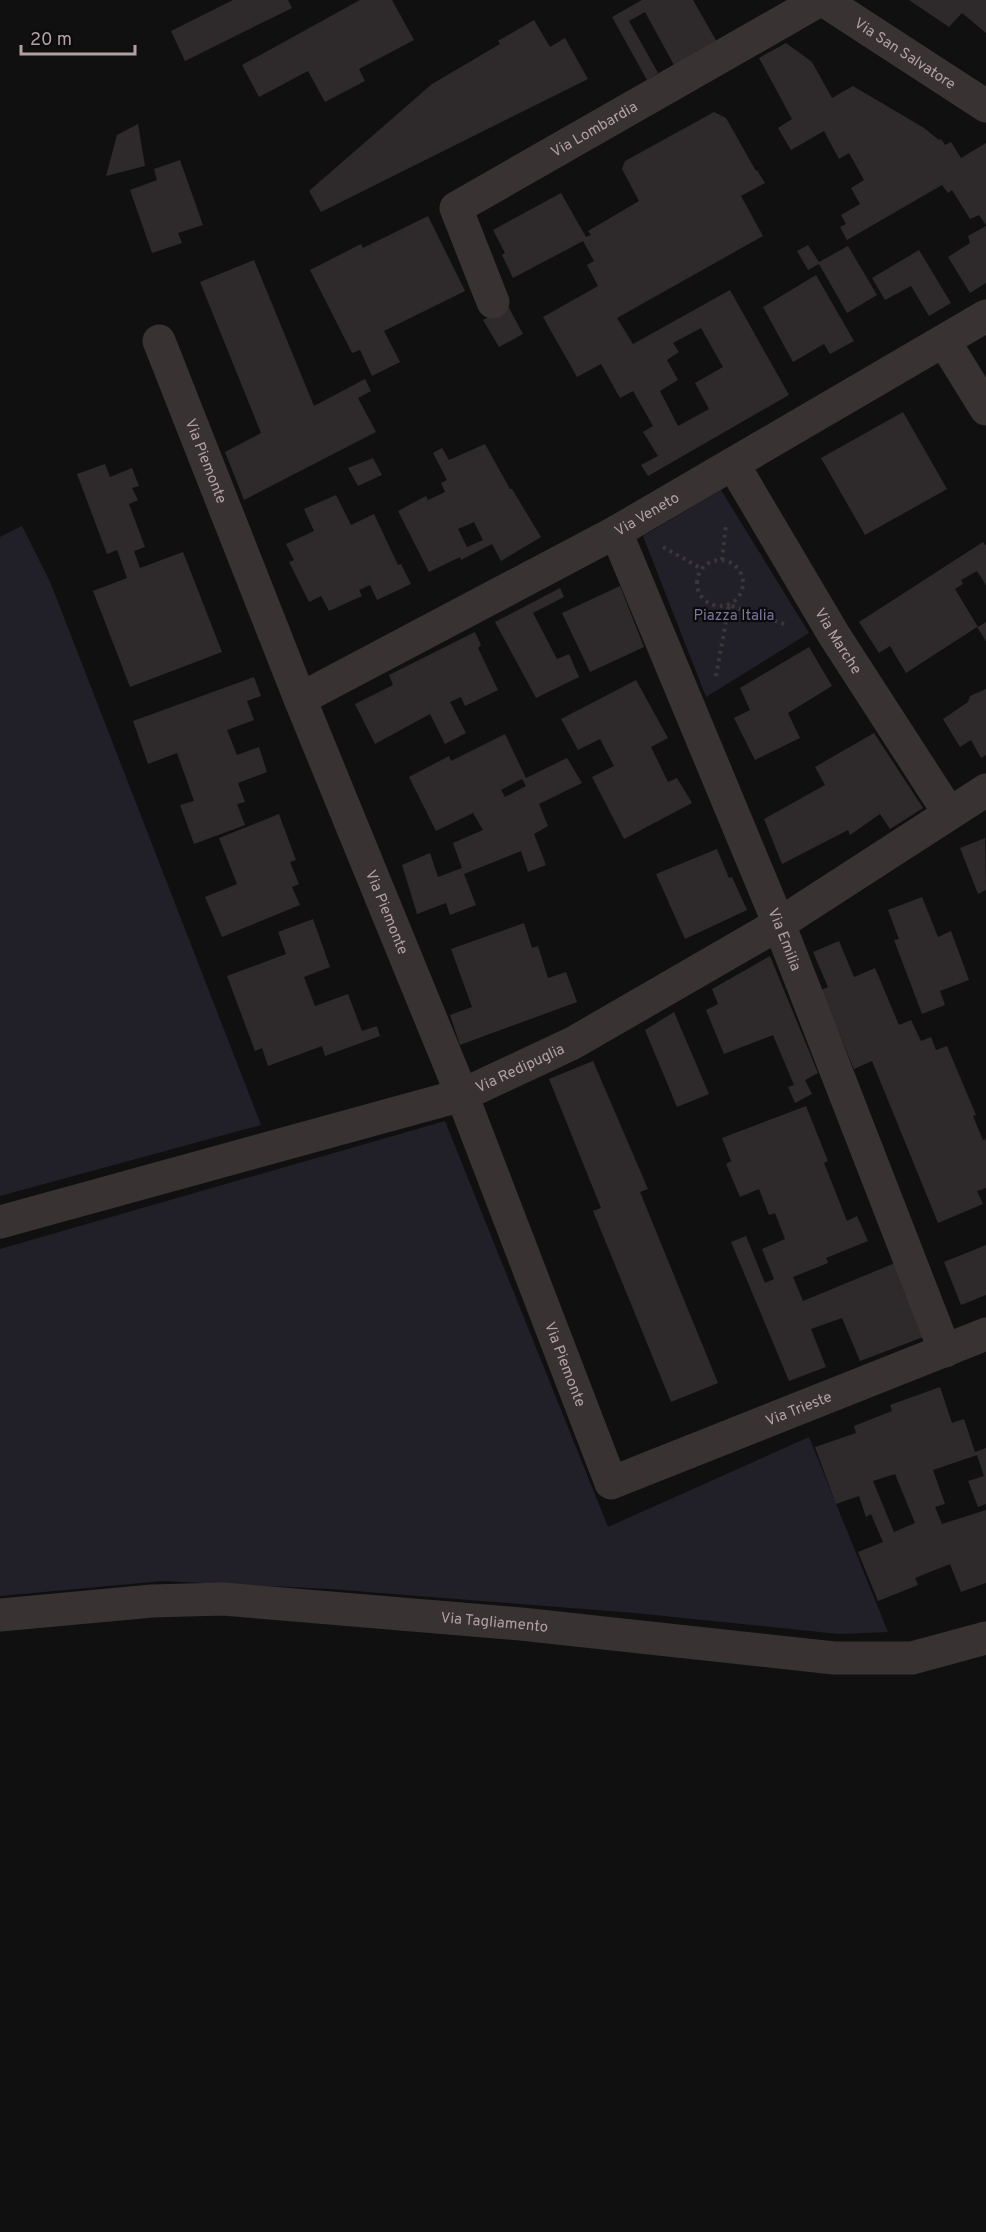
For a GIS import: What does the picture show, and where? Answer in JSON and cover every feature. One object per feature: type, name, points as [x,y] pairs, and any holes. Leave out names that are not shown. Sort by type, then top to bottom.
[{"type":"street","name":"Via San Salvatore","points":[[821,0],[986,106]]},
{"type":"street","name":"Via Lombardia","points":[[493,302],[456,208],[821,0]]},
{"type":"street","name":"Via Veneto","points":[[300,699],[616,532],[986,316]]},
{"type":"street","name":"Via Piemonte","points":[[159,341],[300,699],[462,1095],[612,1483]]},
{"type":"street","points":[[944,341],[986,409]]},
{"type":"street","name":"Via Marche","points":[[733,464],[834,635],[949,813]]},
{"type":"street","name":"Via Emilia","points":[[616,532],[779,924],[945,1351]]},
{"type":"street","name":"Via Redipuglia","points":[[0,1222],[462,1095],[573,1043],[779,924],[986,790]]},
{"type":"street","name":"Via Trieste","points":[[612,1483],[986,1334]]},
{"type":"street","name":"Via Tagliamento","points":[[0,1615],[152,1601],[223,1599],[521,1624],[834,1658],[912,1658],[986,1638]]},
{"type":"path","points":[[695,722],[713,693],[729,605],[741,595],[744,580],[741,572],[729,562],[714,561],[702,569],[698,575],[698,590],[707,602],[714,606],[729,605],[789,626]]},
{"type":"green space","name":"Piazza Italia","points":[[721,490],[809,633],[706,697],[643,536]]},
{"type":"green space","points":[[22,526],[51,584],[261,1125],[0,1196],[0,537]]},
{"type":"green space","points":[[445,1121],[608,1527],[809,1437],[888,1632],[839,1634],[635,1613],[331,1589],[163,1581],[0,1596],[0,1249]]},
{"type":"building","points":[[233,0],[288,0],[292,8],[185,61],[171,31]]},
{"type":"building","points":[[360,0],[392,0],[414,40],[359,69],[365,81],[325,102],[308,71],[259,97],[242,65]]},
{"type":"building","points":[[642,0],[693,0],[717,42],[674,65],[645,12],[629,21],[658,73],[647,80],[612,17]]},
{"type":"building","points":[[909,0],[986,0],[986,33],[962,13],[949,27]]},
{"type":"building","points":[[534,20],[550,47],[565,38],[588,79],[321,212],[309,191],[432,84],[500,44],[498,41]]},
{"type":"building","points":[[786,43],[812,62],[832,98],[853,86],[924,128],[939,140],[941,139],[945,145],[951,142],[961,158],[986,143],[986,225],[979,215],[970,219],[952,190],[948,193],[942,185],[847,240],[840,227],[846,224],[841,215],[860,204],[851,188],[864,180],[849,153],[839,159],[824,131],[791,150],[778,128],[792,119],[759,58]]},
{"type":"building","points":[[714,112],[726,118],[765,183],[741,196],[763,236],[617,318],[633,344],[730,290],[789,395],[648,476],[641,465],[658,456],[643,432],[653,426],[633,391],[620,398],[601,364],[577,377],[543,317],[598,286],[587,265],[594,261],[583,241],[513,278],[502,255],[505,253],[493,230],[561,193],[586,237],[591,235],[588,231],[639,201],[622,169],[625,161]],"holes":[[[701,328],[723,367],[695,383],[709,409],[678,426],[660,391],[678,380],[667,360],[679,352],[673,343]]]},
{"type":"building","points":[[138,124],[145,166],[106,176],[117,135]]},
{"type":"building","points":[[180,160],[203,225],[178,233],[182,243],[152,253],[130,190],[157,180],[154,169]]},
{"type":"building","points":[[428,216],[465,291],[384,331],[400,362],[372,376],[360,350],[352,353],[310,270],[361,244],[363,248]]},
{"type":"building","points":[[986,226],[986,283],[970,293],[948,257],[970,243],[968,236]]},
{"type":"building","points":[[808,245],[819,262],[848,246],[877,295],[847,313],[819,264],[808,270],[797,251]]},
{"type":"building","points":[[919,250],[951,303],[929,316],[911,286],[885,300],[872,278]]},
{"type":"building","points":[[254,260],[314,406],[365,379],[371,391],[358,398],[376,432],[244,500],[225,452],[261,433],[200,282]]},
{"type":"building","points":[[816,275],[854,341],[830,354],[824,344],[793,362],[763,307]]},
{"type":"building","points":[[508,306],[523,334],[499,347],[483,320]]},
{"type":"building","points":[[903,412],[947,489],[865,535],[821,458]]},
{"type":"building","points":[[485,444],[541,537],[501,561],[492,544],[461,560],[460,557],[429,572],[398,511],[426,496],[428,500],[445,492],[441,483],[447,480],[433,453],[442,448],[449,460]],"holes":[[[474,522],[483,540],[467,547],[458,529]]]},
{"type":"building","points":[[373,458],[382,475],[358,486],[348,468]]},
{"type":"building","points":[[105,464],[110,477],[132,468],[139,486],[132,488],[138,500],[129,504],[145,547],[134,551],[140,568],[183,552],[222,652],[130,687],[93,591],[127,578],[117,550],[107,554],[77,474]]},
{"type":"building","points":[[336,495],[351,525],[374,514],[398,565],[401,564],[411,584],[377,600],[370,585],[359,590],[362,596],[329,611],[321,596],[309,602],[289,562],[294,560],[286,544],[314,531],[304,509]]},
{"type":"building","points":[[983,542],[986,546],[986,585],[977,571],[961,580],[963,584],[955,589],[978,627],[986,622],[986,641],[977,627],[906,673],[890,646],[879,653],[859,622]]},
{"type":"building","points":[[620,586],[644,647],[590,672],[562,613]]},
{"type":"building","points":[[560,588],[564,597],[533,613],[557,659],[569,654],[579,677],[536,698],[495,622]]},
{"type":"building","points":[[475,632],[481,645],[478,648],[498,690],[465,706],[461,697],[450,702],[466,733],[445,744],[430,714],[375,744],[355,704],[393,685],[389,675]]},
{"type":"building","points":[[809,647],[832,686],[788,713],[800,738],[755,760],[734,718],[750,710],[740,688]]},
{"type":"building","points":[[254,677],[261,696],[247,701],[254,720],[227,730],[237,755],[259,747],[267,772],[238,783],[245,802],[237,804],[245,825],[194,844],[180,805],[194,801],[177,753],[148,764],[133,721]]},
{"type":"building","points":[[636,680],[668,738],[651,747],[668,782],[677,778],[692,803],[624,839],[592,777],[614,766],[600,739],[578,750],[561,719]]},
{"type":"building","points":[[986,689],[986,755],[981,758],[971,740],[960,747],[943,719],[968,702],[970,696]]},
{"type":"building","points":[[874,733],[923,808],[890,829],[880,814],[850,835],[848,830],[782,864],[764,819],[825,785],[815,767]]},
{"type":"building","points":[[505,734],[526,778],[567,758],[582,783],[539,804],[548,826],[534,834],[546,865],[528,872],[521,851],[464,874],[476,905],[450,915],[446,903],[417,914],[402,865],[430,853],[438,877],[462,868],[453,843],[483,830],[473,813],[436,831],[409,777],[449,756],[451,761]],"holes":[[[522,779],[526,786],[505,797],[501,790]]]},
{"type":"building","points":[[279,814],[296,860],[290,862],[299,884],[292,887],[300,905],[222,937],[205,897],[237,884],[219,838]]},
{"type":"building","points":[[985,838],[986,890],[978,894],[960,848]]},
{"type":"building","points":[[717,849],[729,878],[732,877],[747,910],[685,939],[656,874]]},
{"type":"building","points":[[922,897],[938,937],[951,931],[969,980],[940,991],[945,1005],[922,1014],[894,940],[899,939],[888,910]]},
{"type":"building","points":[[313,919],[330,967],[304,977],[315,1006],[348,994],[362,1031],[377,1026],[380,1036],[325,1056],[322,1046],[268,1066],[262,1048],[255,1051],[227,976],[286,954],[278,932]]},
{"type":"building","points":[[524,923],[532,948],[538,946],[548,978],[566,972],[577,1002],[460,1045],[450,1015],[472,1007],[451,949]]},
{"type":"building","points":[[839,941],[854,977],[875,968],[899,1025],[911,1020],[921,1041],[931,1037],[936,1050],[947,1046],[976,1115],[973,1116],[986,1142],[986,1188],[977,1191],[983,1204],[938,1223],[872,1061],[854,1069],[821,990],[828,987],[813,952]]},
{"type":"building","points":[[770,956],[818,1073],[805,1080],[812,1094],[795,1103],[788,1087],[794,1085],[773,1035],[724,1054],[706,1010],[718,1004],[712,989]]},
{"type":"building","points":[[674,1012],[709,1094],[677,1107],[645,1030]]},
{"type":"building","points":[[593,1061],[648,1189],[640,1192],[718,1383],[671,1402],[593,1211],[601,1208],[549,1079]]},
{"type":"building","points":[[806,1106],[828,1161],[824,1163],[847,1221],[857,1216],[868,1241],[826,1258],[828,1263],[793,1277],[803,1301],[895,1263],[926,1336],[860,1361],[842,1318],[811,1329],[826,1367],[789,1381],[731,1242],[746,1236],[765,1283],[774,1279],[762,1249],[785,1239],[775,1213],[769,1215],[759,1189],[740,1197],[726,1164],[731,1161],[722,1138]]},
{"type":"building","points":[[986,1245],[986,1295],[961,1305],[944,1262]]},
{"type":"building","points":[[940,1387],[952,1423],[964,1419],[975,1452],[986,1448],[986,1504],[978,1507],[968,1481],[984,1476],[977,1455],[933,1470],[945,1504],[935,1507],[942,1524],[986,1510],[986,1583],[961,1592],[950,1564],[915,1578],[918,1585],[878,1601],[858,1552],[883,1542],[871,1514],[866,1517],[859,1496],[836,1504],[815,1447],[856,1433],[854,1426],[892,1411],[890,1405]],"holes":[[[895,1474],[915,1523],[894,1532],[873,1481]]]}]
